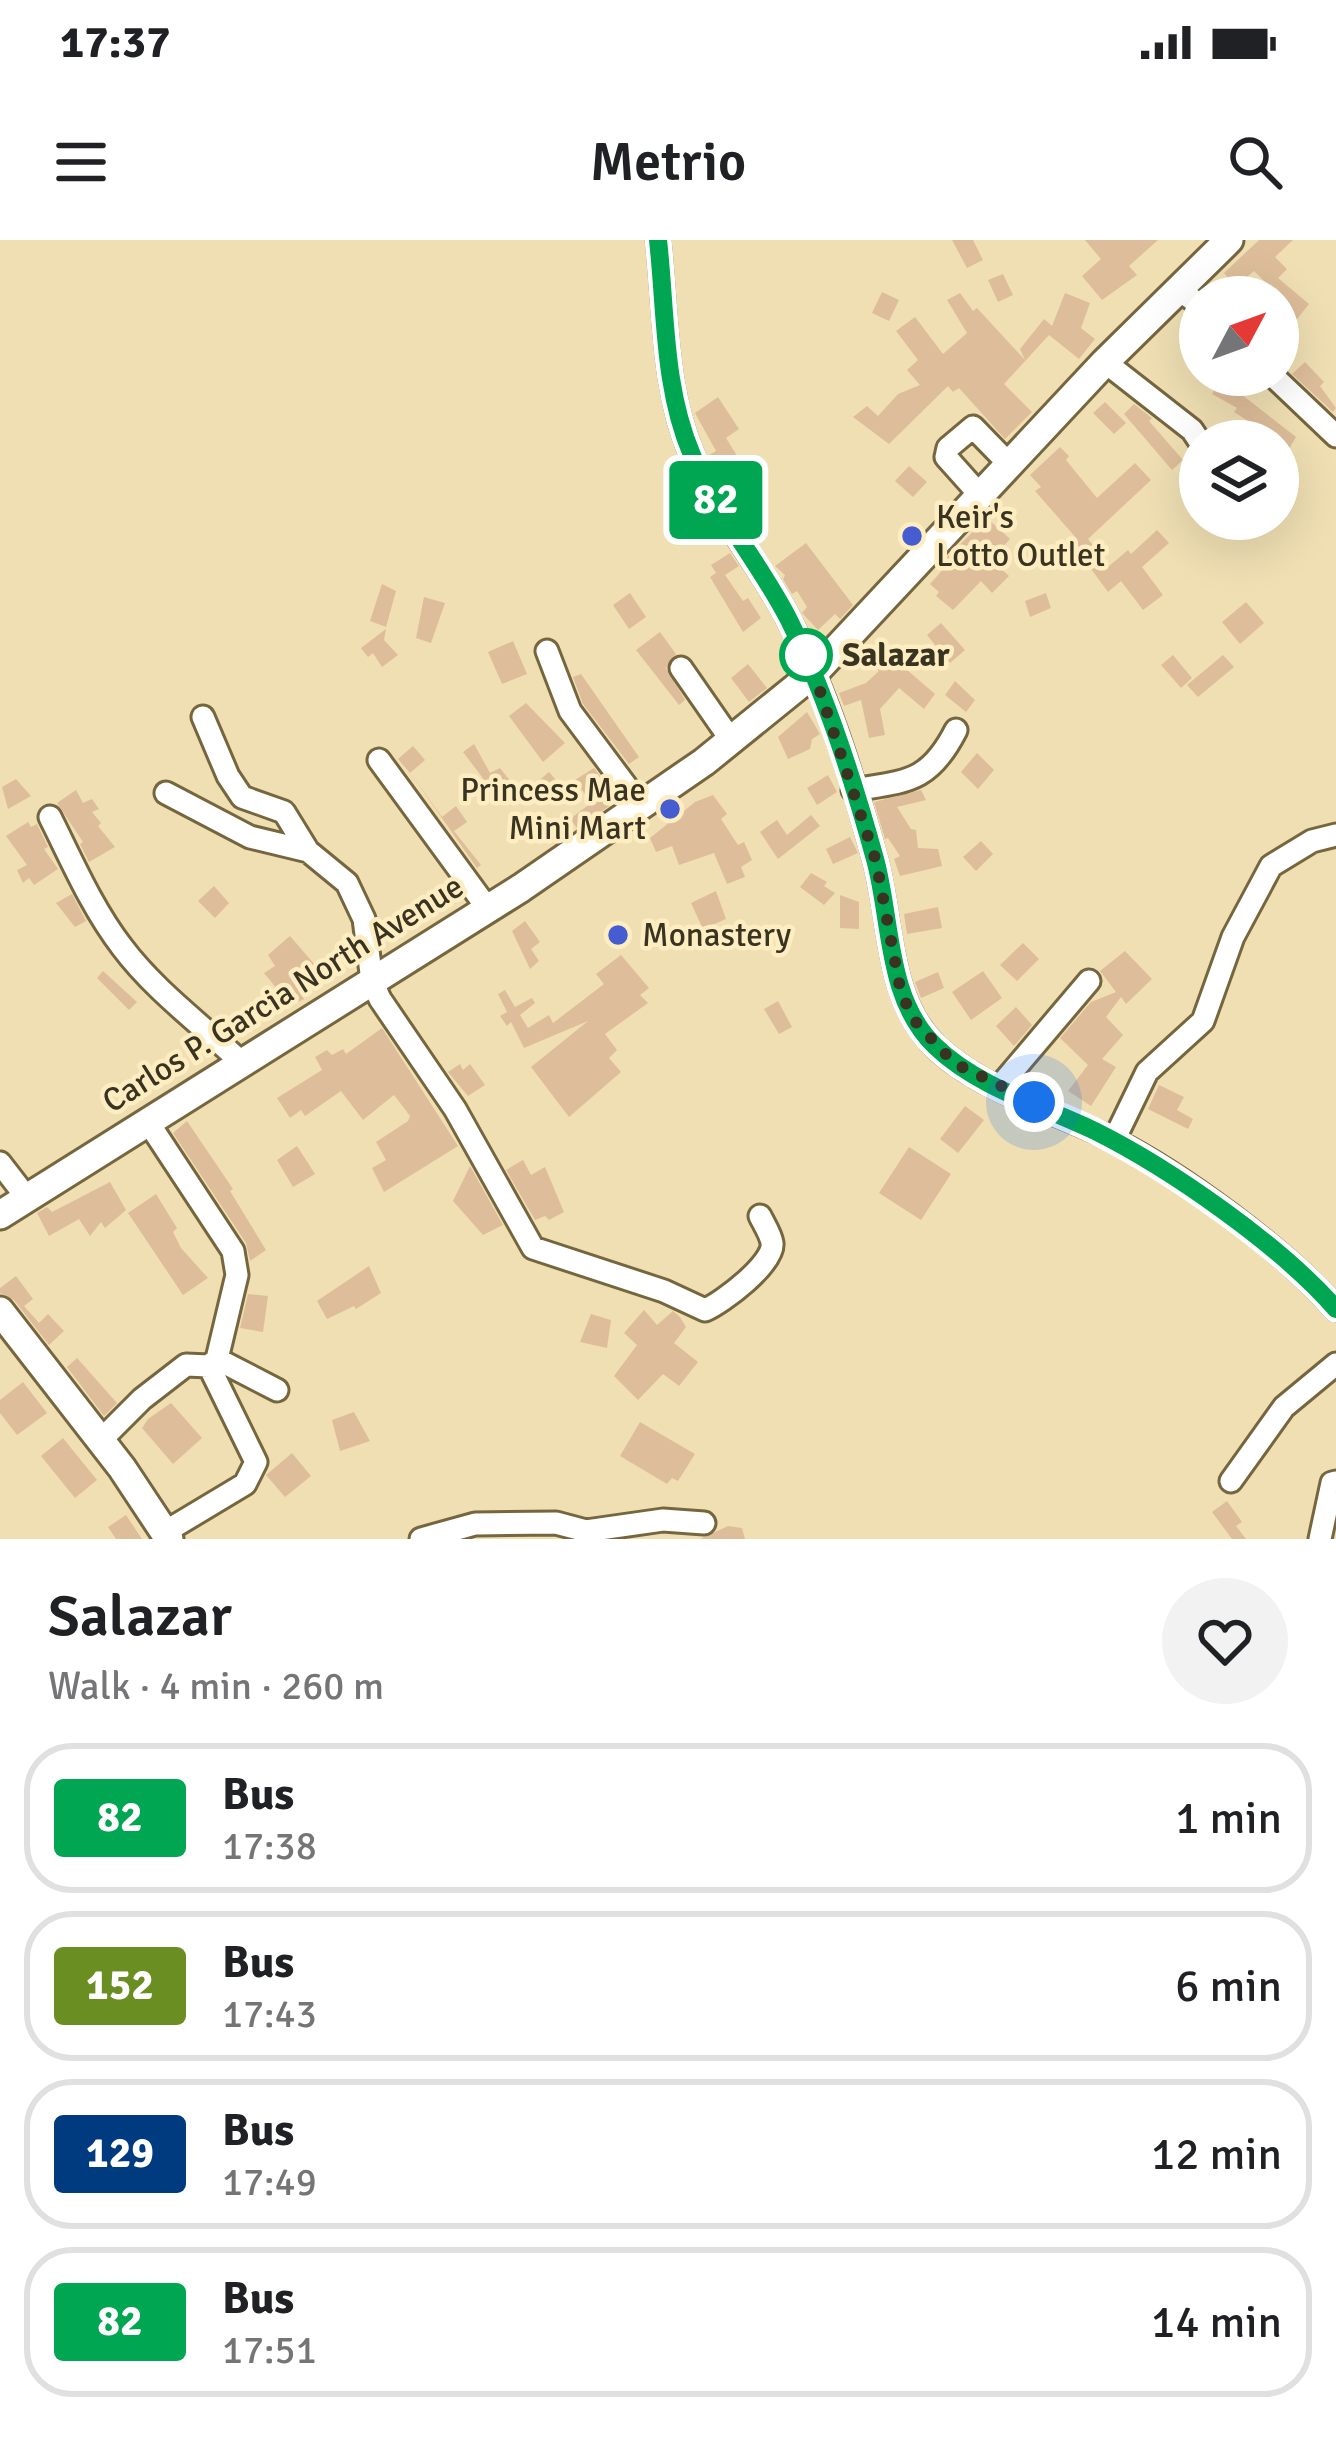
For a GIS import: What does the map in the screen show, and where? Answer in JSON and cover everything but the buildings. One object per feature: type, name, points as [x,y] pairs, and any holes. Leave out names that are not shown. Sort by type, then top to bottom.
[{"type":"main road","name":"Carlos P. Garcia North Avenue","points":[[1204,276],[1229,240]]},
{"type":"main road","name":"Carlos P. Garcia North Avenue","points":[[0,1215],[488,909],[731,740],[814,673],[1105,362],[1179,305]]},
{"type":"main road","points":[[0,1311],[101,1440],[167,1536]]},
{"type":"street","points":[[658,240],[672,392],[692,455],[787,615],[814,673],[876,861],[901,993],[914,1020],[954,1063],[1114,1140],[1327,1281],[1336,1309]]},
{"type":"street","points":[[1105,362],[1179,420]]},
{"type":"street","points":[[1294,396],[1336,436]]},
{"type":"street","points":[[980,496],[950,465],[948,448],[973,427],[1009,464]]},
{"type":"street","points":[[547,651],[570,710],[641,806]]},
{"type":"street","points":[[682,668],[731,740]]},
{"type":"street","points":[[203,717],[242,797],[284,812],[308,851],[347,883],[364,919],[371,981],[455,1109],[533,1249],[664,1291],[705,1310],[718,1305],[770,1254],[772,1242],[760,1216]]},
{"type":"street","points":[[853,790],[918,779],[942,758],[956,730]]},
{"type":"street","points":[[379,760],[488,909]]},
{"type":"street","points":[[166,794],[250,837],[308,851]]},
{"type":"street","points":[[50,817],[97,910],[122,948],[242,1063]]},
{"type":"street","points":[[1114,1140],[1147,1072],[1203,1021],[1233,937],[1271,866],[1312,841],[1336,835]]},
{"type":"street","points":[[1000,1087],[1089,981]]},
{"type":"street","points":[[148,1122],[232,1251],[237,1275],[213,1363],[256,1462],[245,1484],[167,1536]]},
{"type":"street","points":[[0,1163],[27,1198]]},
{"type":"street","points":[[101,1440],[186,1365],[213,1363],[278,1390]]},
{"type":"street","points":[[1231,1481],[1284,1407],[1336,1364]]},
{"type":"street","points":[[1320,1539],[1336,1482]]},
{"type":"street","points":[[421,1539],[475,1524],[556,1523],[586,1531],[663,1520],[704,1523]]},
{"type":"bus line","name":"82","points":[[658,240],[672,392],[692,455],[787,615],[814,673],[876,861],[901,993],[914,1020],[954,1063],[1137,1152],[1213,1204],[1313,1282],[1336,1309]]},
{"type":"place","name":"Keir's Lotto Outlet","points":[[912,536]]},
{"type":"place","name":"Salazar","points":[[806,655]]},
{"type":"place","name":"Princess Mae Mini Mart","points":[[670,809]]},
{"type":"place","name":"Monastery","points":[[618,935]]},
{"type":"route","points":[[806,655],[800,644],[814,673],[876,861],[901,993],[914,1020],[954,1063],[1034,1102]]}]
